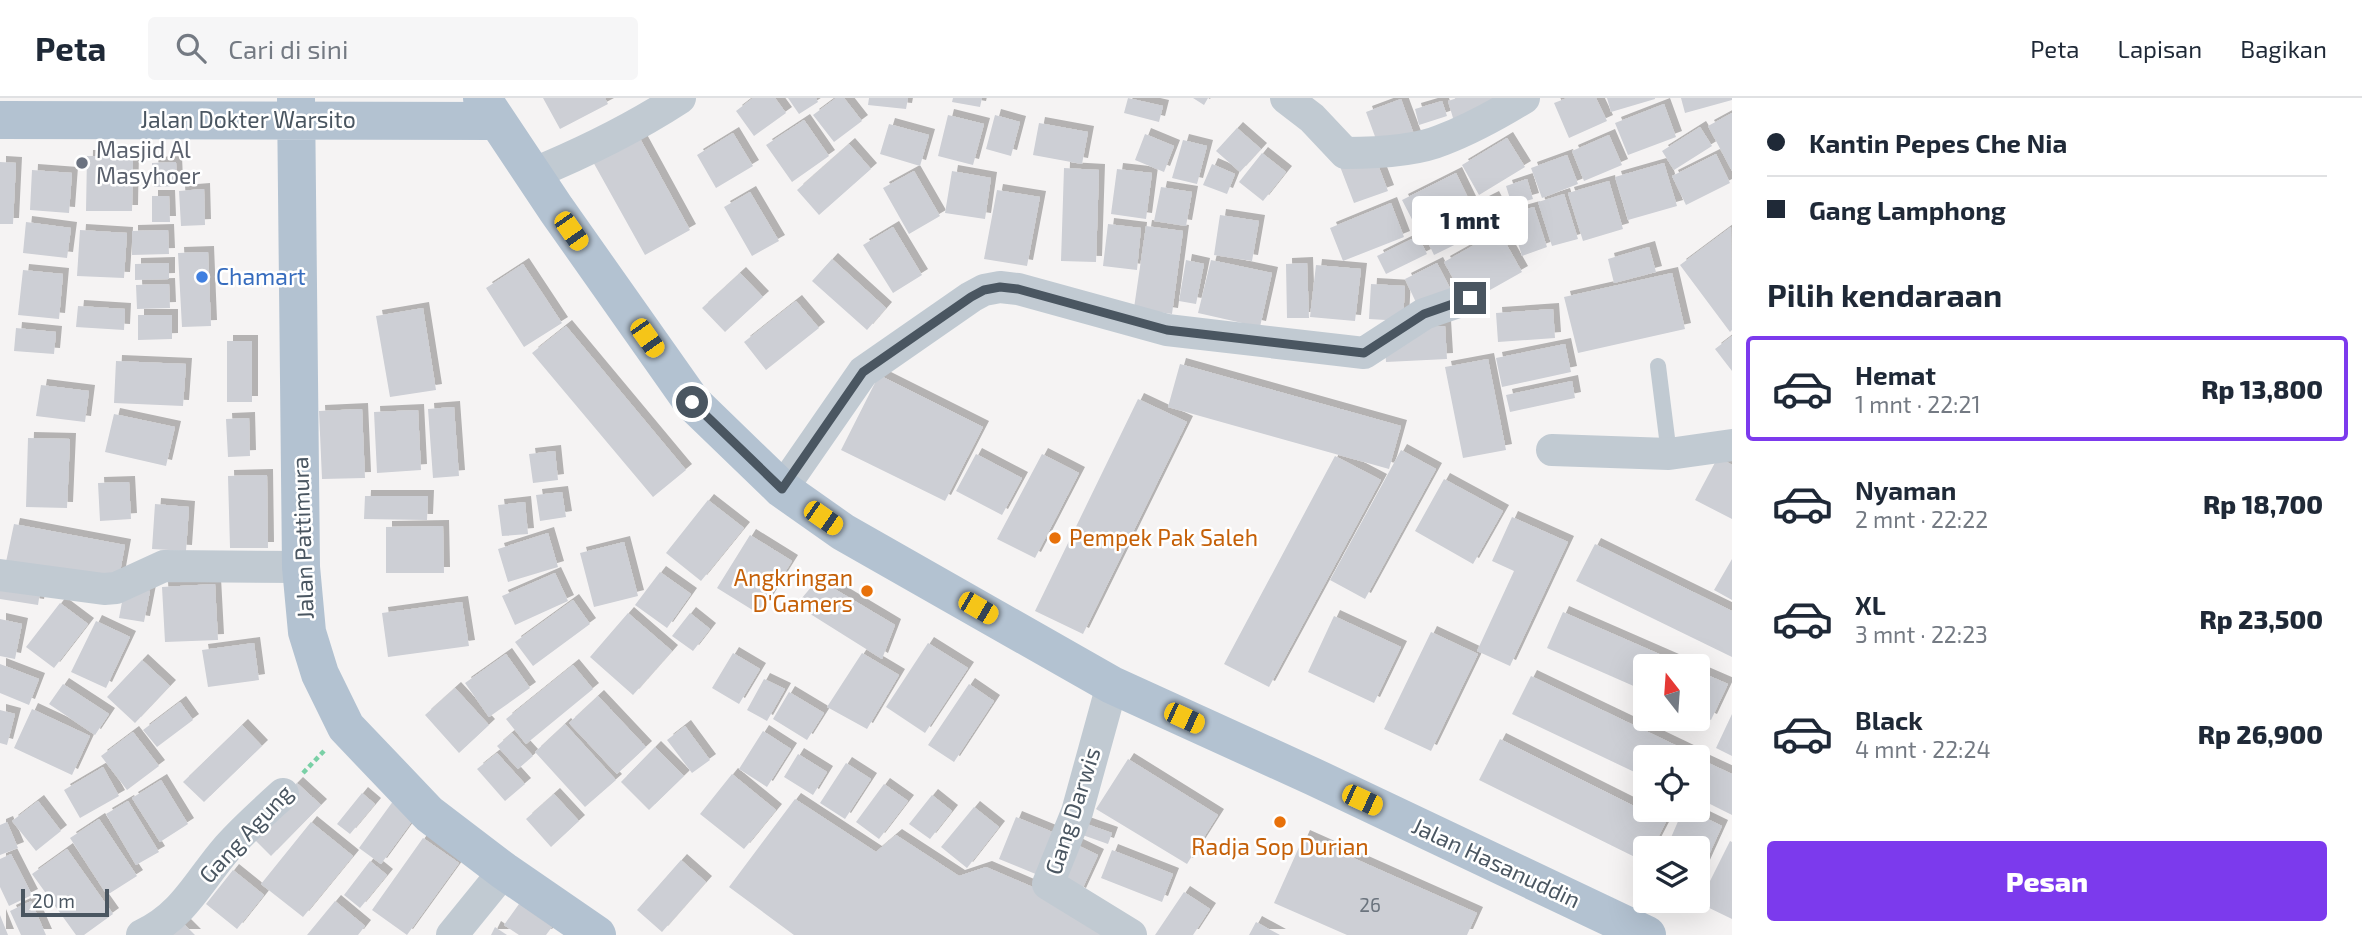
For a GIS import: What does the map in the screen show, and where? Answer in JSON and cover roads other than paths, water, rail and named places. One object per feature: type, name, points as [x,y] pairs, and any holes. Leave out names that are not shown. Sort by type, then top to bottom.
[{"type":"main road","name":"Jalan Dokter Warsito","points":[[0,120],[44,115],[296,109],[489,109]]},
{"type":"main road","name":"Jalan Pattimura","points":[[296,109],[301,567],[307,632],[320,674],[346,727],[429,814],[504,871],[597,935]]},
{"type":"main road","name":"Jalan Hasanuddin","points":[[489,109],[692,402],[782,489],[843,532],[1112,685],[1314,777],[1647,935]]},
{"type":"street","points":[[532,174],[582,152],[656,114],[680,98]]},
{"type":"street","points":[[1286,98],[1312,118],[1345,153],[1377,153],[1440,142],[1498,114],[1524,98]]},
{"type":"street","points":[[782,489],[863,372],[984,290],[1000,287],[1018,289],[1167,330],[1364,353],[1424,314],[1470,298]]},
{"type":"street","points":[[1552,450],[1669,454],[1732,445]]},
{"type":"street","points":[[0,575],[104,589],[116,588],[163,566],[301,567]]},
{"type":"street","name":"Gang Darwis","points":[[1112,685],[1077,812],[1048,884],[1131,935]]},
{"type":"street","name":"Gang Agung","points":[[142,935],[160,927],[178,912],[227,848],[283,794]]},
{"type":"street","points":[[452,935],[504,871]]},
{"type":"lane","points":[[1658,366],[1669,454]]},
{"type":"place","name":"Masjid Al Masyhoer","points":[[82,163]]},
{"type":"place","name":"Chamart","points":[[202,277]]},
{"type":"place","name":"Pempek Pak Saleh","points":[[1055,538]]},
{"type":"place","name":"Angkringan D'Gamers","points":[[867,591]]},
{"type":"place","name":"Radja Sop Durian","points":[[1280,822]]}]
